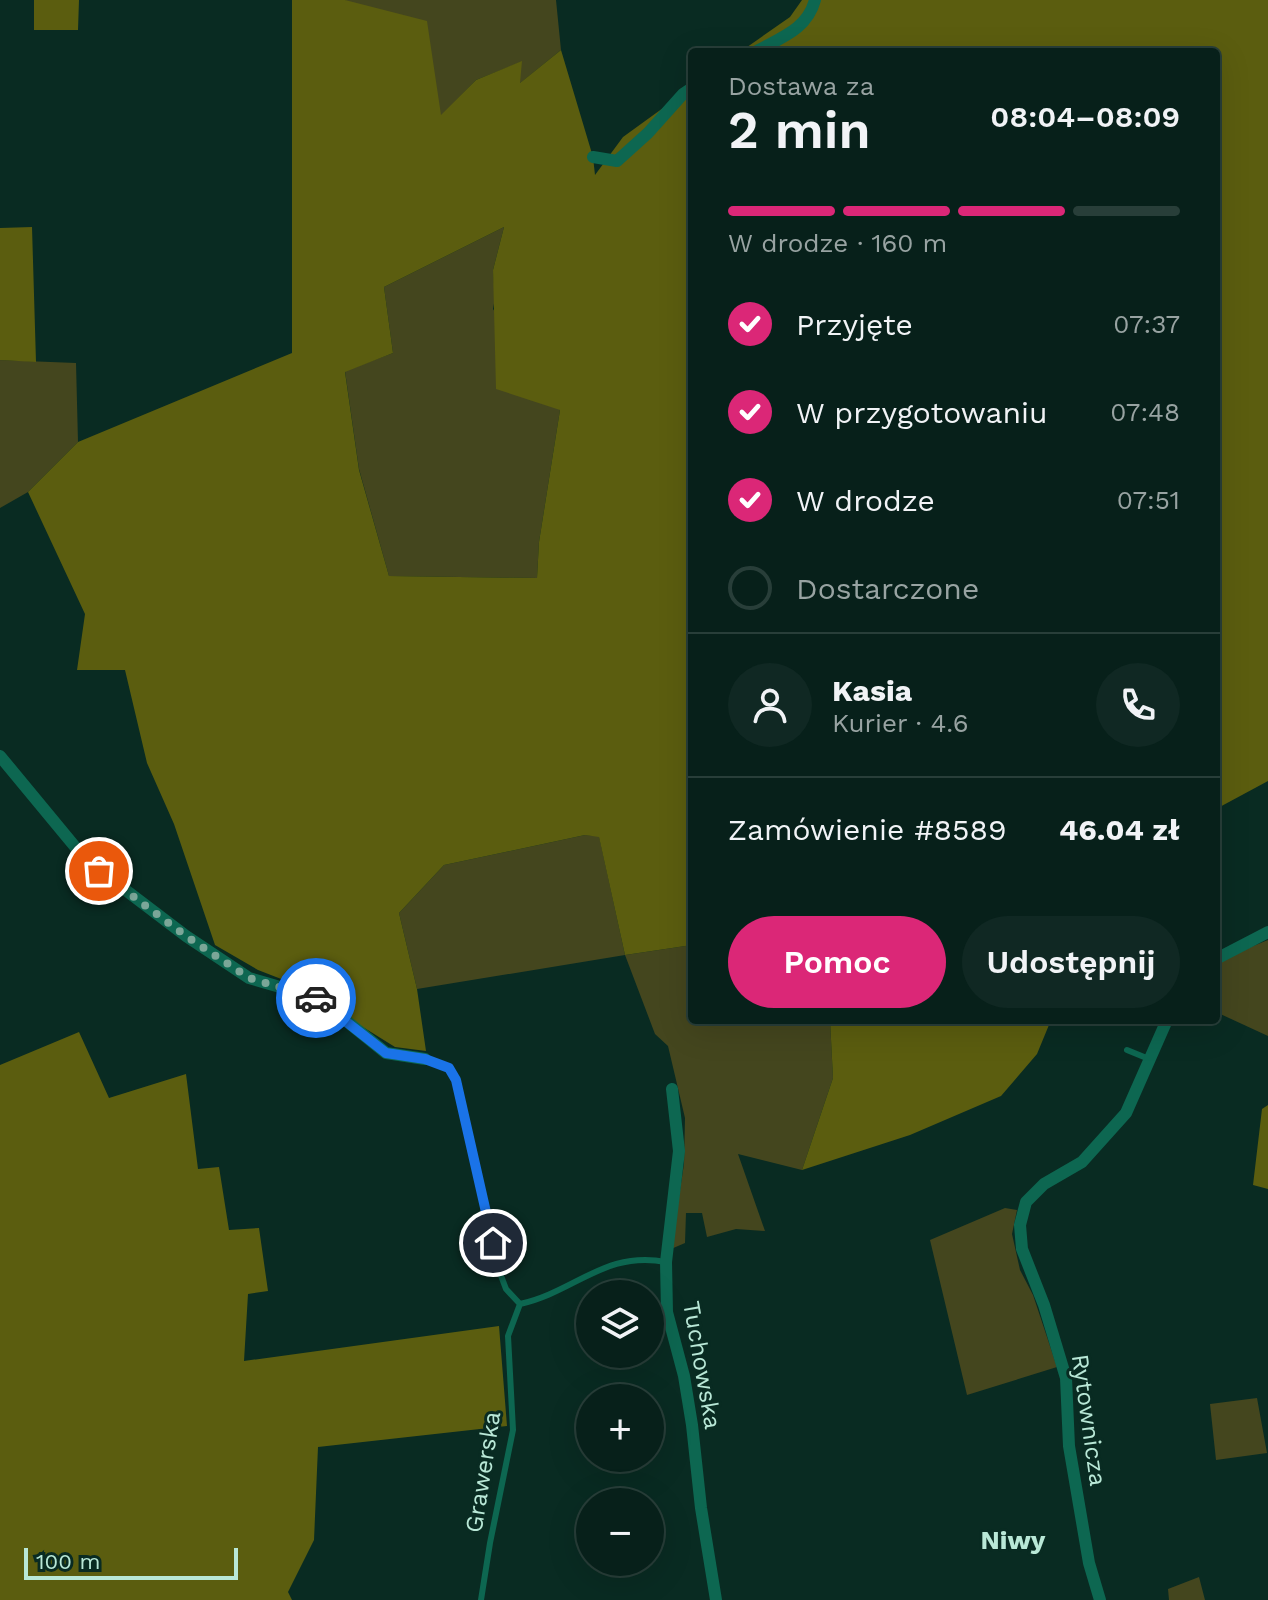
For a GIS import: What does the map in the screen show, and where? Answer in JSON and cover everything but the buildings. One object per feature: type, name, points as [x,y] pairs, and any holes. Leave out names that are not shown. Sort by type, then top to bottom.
[{"type":"street","points":[[762,48],[806,21],[815,0]]},
{"type":"street","points":[[593,157],[617,161],[688,91]]},
{"type":"street","points":[[0,756],[86,860],[186,936],[249,978],[318,998],[386,1053],[425,1059]]},
{"type":"street","points":[[1220,957],[1268,932]]},
{"type":"street","points":[[1149,1059],[1165,1024]]},
{"type":"street","name":"Rytownicza","points":[[1100,1600],[1089,1563],[1069,1446],[1066,1378],[1044,1305],[1022,1249],[1020,1225],[1026,1202],[1044,1184],[1082,1162],[1126,1113],[1149,1059]]},
{"type":"street","name":"Tuchowska","points":[[672,1089],[679,1151],[666,1262],[667,1312],[684,1376],[716,1600]]},
{"type":"lane","points":[[1127,1050],[1149,1059]]},
{"type":"lane","points":[[425,1059],[449,1068],[456,1080],[500,1273],[506,1289],[520,1304],[618,1261],[648,1258],[666,1262]]},
{"type":"lane","name":"Grawerska","points":[[481,1600],[513,1430],[508,1336],[520,1304]]},
{"type":"green space","points":[[345,0],[556,0],[561,50],[519,84],[521,62],[476,80],[441,116]]},
{"type":"green space","points":[[504,227],[493,270],[493,309],[560,410],[539,542],[537,578],[389,576],[359,469],[345,371],[393,353],[384,287]]},
{"type":"green space","points":[[0,360],[76,363],[78,442],[28,492],[0,508]]},
{"type":"green space","points":[[585,835],[599,836],[625,955],[417,989],[399,913],[444,865]]},
{"type":"green space","points":[[1268,940],[1268,1036],[1220,1014],[1220,960]]},
{"type":"green space","points":[[688,946],[688,1024],[830,1024],[833,1078],[802,1170],[738,1154],[765,1231],[736,1229],[707,1237],[702,1213],[686,1213],[685,1243],[671,1249],[684,1164],[685,1118],[668,1046],[655,1034],[625,955]]},
{"type":"green space","points":[[1005,1208],[1017,1210],[1012,1234],[1020,1270],[1033,1295],[1057,1367],[967,1395],[930,1240]]},
{"type":"green space","points":[[1257,1398],[1267,1453],[1216,1460],[1210,1404]]},
{"type":"green space","points":[[1199,1577],[1205,1600],[1169,1600],[1168,1589]]},
{"type":"shaded area","points":[[34,0],[79,0],[78,30],[34,30]]},
{"type":"shaded area","points":[[292,0],[345,0],[427,21],[441,115],[476,80],[522,61],[520,83],[561,50],[593,157],[595,175],[623,137],[688,90],[688,946],[625,955],[599,837],[585,835],[444,865],[399,913],[417,989],[426,1051],[395,1047],[358,1024],[325,996],[258,970],[215,945],[174,824],[147,763],[125,670],[77,670],[85,614],[28,492],[78,442],[292,353]],"holes":[[[504,227],[493,270],[496,389],[560,410],[539,542],[537,578],[389,576],[359,470],[345,372],[393,353],[384,287]]]},
{"type":"shaded area","points":[[802,0],[1268,0],[1268,781],[1220,807],[1220,48],[746,48],[790,17]]},
{"type":"shaded area","points":[[32,227],[36,362],[0,360],[0,228]]},
{"type":"shaded area","points":[[830,1024],[1049,1024],[1037,1054],[1001,1096],[910,1135],[802,1170],[833,1078]]},
{"type":"shaded area","points":[[79,1032],[109,1098],[186,1074],[198,1169],[219,1167],[229,1230],[259,1228],[268,1291],[248,1294],[244,1361],[499,1326],[507,1426],[318,1447],[314,1540],[288,1592],[292,1600],[0,1600],[0,1065]]},
{"type":"shaded area","points":[[1268,1105],[1268,1189],[1253,1185],[1262,1109]]},
{"type":"way so far","points":[[99,871],[249,978],[316,998]]},
{"type":"district","name":"Niwy","points":[[1013,1540]]},
{"type":"route","points":[[316,998],[386,1053],[425,1059],[449,1068],[456,1080],[493,1243]]}]
